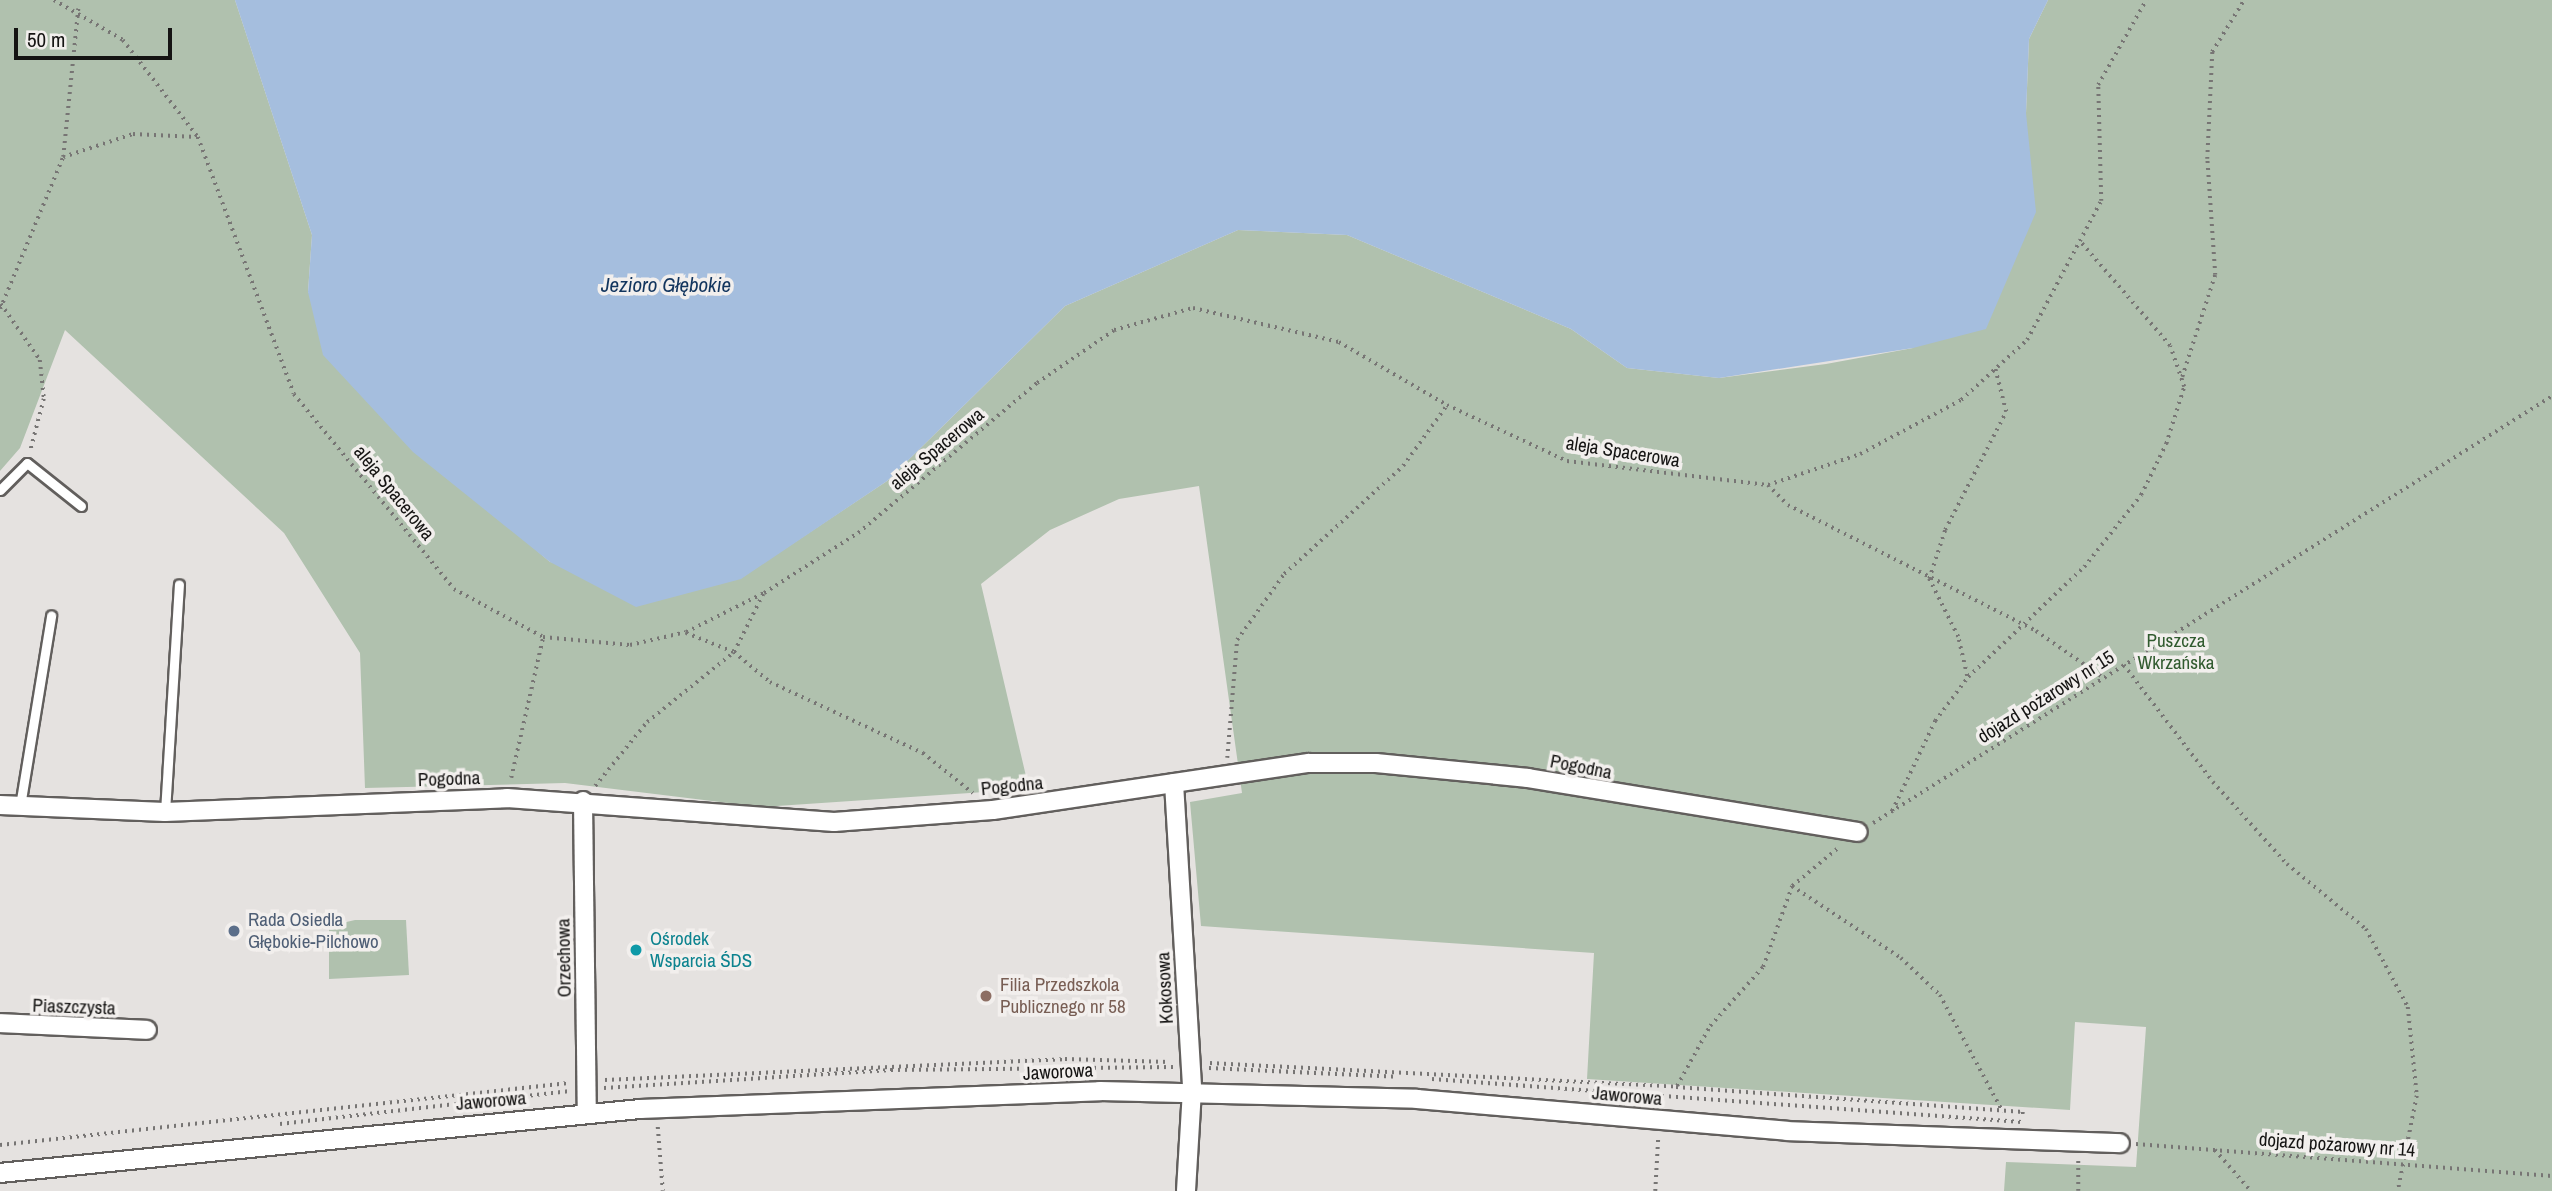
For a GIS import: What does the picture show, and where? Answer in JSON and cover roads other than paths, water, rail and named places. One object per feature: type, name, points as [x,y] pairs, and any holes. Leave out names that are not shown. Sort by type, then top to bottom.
[{"type":"street","name":"Pogodna","points":[[0,805],[165,812],[507,798],[583,801],[789,823],[993,810],[1309,764],[1424,765],[1858,832]]},
{"type":"street","name":"Kokosowa","points":[[1174,783],[1192,1090],[1186,1191]]},
{"type":"street","name":"Orzechowa","points":[[583,801],[587,1114]]},
{"type":"street","name":"Piaszczysta","points":[[0,1023],[147,1030]]},
{"type":"street","name":"Jaworowa","points":[[0,1173],[587,1114],[1192,1090],[1417,1099],[1659,1120],[2120,1143]]},
{"type":"lane","points":[[0,489],[27,463],[81,506]]},
{"type":"lane","points":[[165,812],[180,584]]},
{"type":"lane","points":[[20,806],[51,616]]},
{"type":"water","name":"Jezioro Głębokie","points":[[235,0],[2048,0],[2029,39],[2026,113],[2036,212],[1986,329],[1913,348],[1719,378],[1627,368],[1571,329],[1347,235],[1238,230],[1065,306],[887,481],[741,579],[636,607],[550,562],[413,452],[323,355],[308,292],[312,235]]},
{"type":"place","name":"Rada Osiedla Głębokie-Pilchowo","points":[[234,931]]},
{"type":"place","name":"Ośrodek Wsparcia ŚDS","points":[[636,950]]},
{"type":"place","name":"Filia Przedszkola Publicznego nr 58","points":[[986,996]]},
{"type":"park label","name":"Puszcza Wkrzańska","points":[[2176,652]]}]
